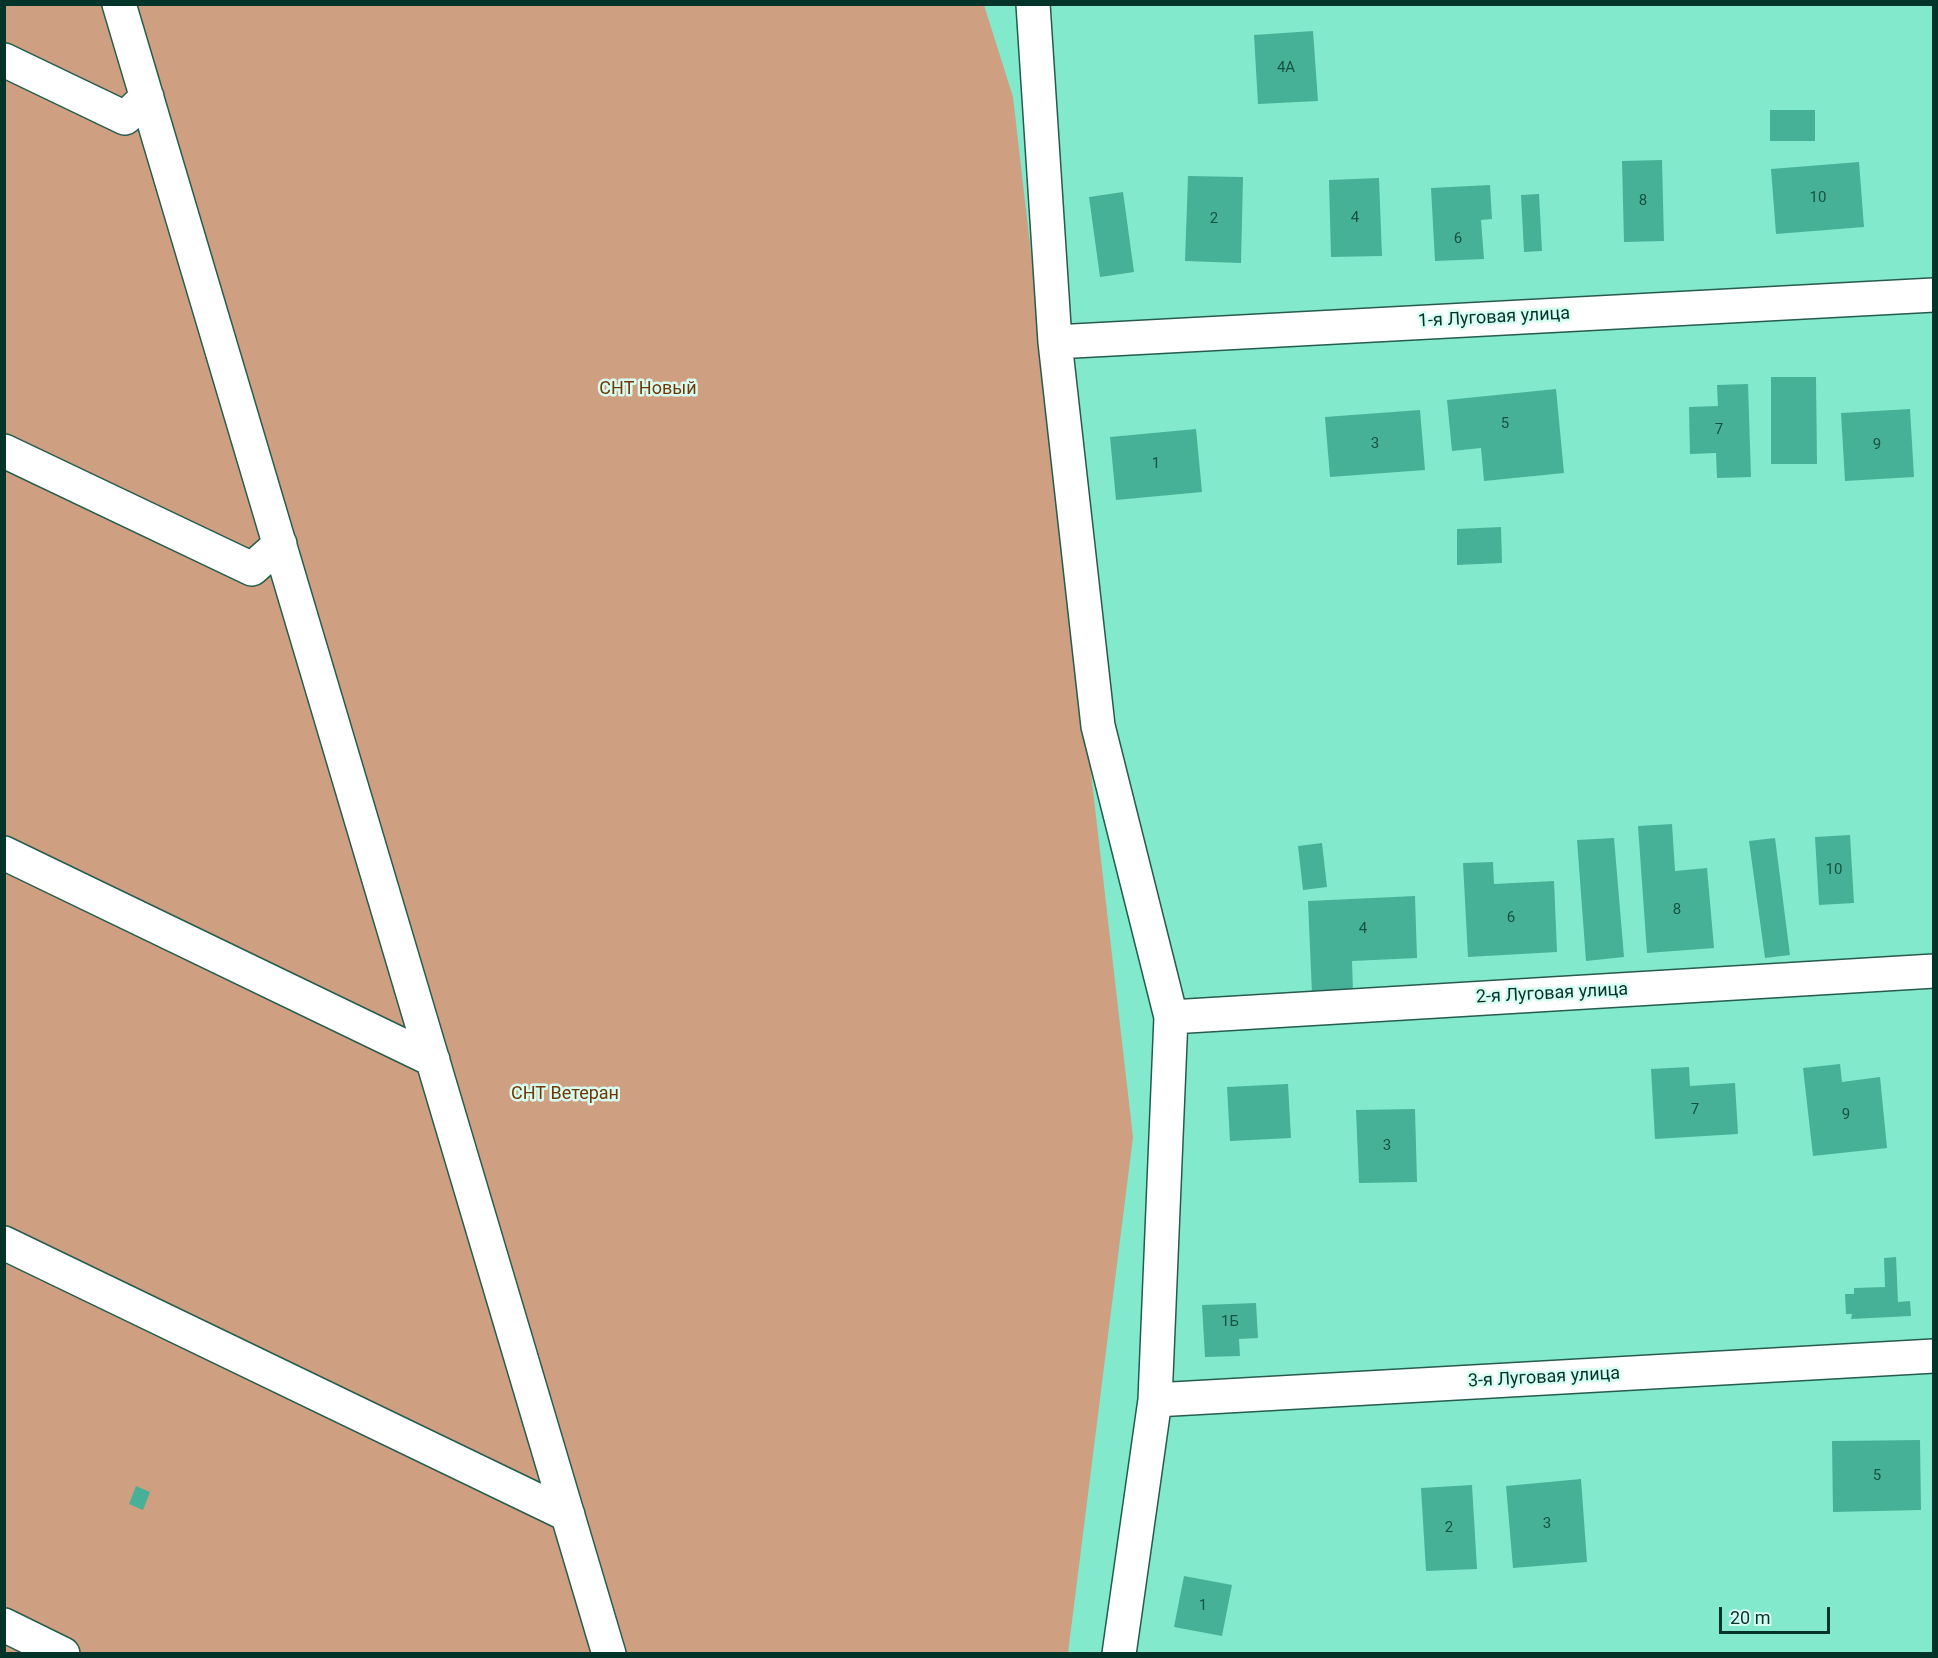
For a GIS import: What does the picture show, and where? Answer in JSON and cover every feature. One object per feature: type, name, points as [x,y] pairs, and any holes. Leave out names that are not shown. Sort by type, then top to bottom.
[{"type":"street","points":[[119,4],[609,1653]]},
{"type":"street","points":[[1033,4],[1055,342],[1098,726],[1171,1017],[1155,1400],[1119,1653]]},
{"type":"street","points":[[4,60],[125,118],[147,97]]},
{"type":"street","name":"1-я Луговая улица","points":[[1055,342],[1934,295]]},
{"type":"street","points":[[4,451],[252,569],[280,544]]},
{"type":"street","points":[[4,853],[433,1060]]},
{"type":"street","name":"2-я Луговая улица","points":[[1171,1017],[1934,971]]},
{"type":"street","points":[[4,1243],[568,1515]]},
{"type":"street","name":"3-я Луговая улица","points":[[1155,1400],[1934,1356]]},
{"type":"street","points":[[4,1625],[63,1653]]},
{"type":"green space","name":"СНТ Ветеран","points":[[5,5],[984,5],[1013,97],[1133,1137],[1068,1653],[5,1654]]},
{"type":"building","points":[[1313,31],[1318,101],[1258,104],[1254,35]]},
{"type":"building","points":[[1770,110],[1815,110],[1815,141],[1770,141]]},
{"type":"building","points":[[1662,160],[1664,241],[1624,242],[1622,161]]},
{"type":"building","points":[[1859,162],[1864,227],[1776,234],[1771,169]]},
{"type":"building","points":[[1188,176],[1243,177],[1241,263],[1185,261]]},
{"type":"building","points":[[1379,178],[1382,256],[1331,257],[1329,180]]},
{"type":"building","points":[[1490,185],[1492,219],[1481,220],[1484,259],[1435,261],[1431,188]]},
{"type":"building","points":[[1123,192],[1134,272],[1100,277],[1089,197]]},
{"type":"building","points":[[1539,194],[1542,251],[1524,252],[1521,195]]},
{"type":"building","points":[[1771,377],[1816,377],[1817,464],[1771,464]]},
{"type":"building","points":[[1748,384],[1751,477],[1717,478],[1716,453],[1690,454],[1689,407],[1718,406],[1717,385]]},
{"type":"building","points":[[1556,389],[1564,473],[1484,481],[1481,448],[1452,451],[1447,400]]},
{"type":"building","points":[[1910,409],[1914,477],[1845,481],[1841,413]]},
{"type":"building","points":[[1420,410],[1425,470],[1330,477],[1325,417]]},
{"type":"building","points":[[1196,429],[1202,492],[1116,500],[1110,437]]},
{"type":"building","points":[[1501,527],[1502,563],[1457,565],[1457,529]]},
{"type":"building","points":[[1672,824],[1675,871],[1707,868],[1714,948],[1647,953],[1638,826]]},
{"type":"building","points":[[1850,835],[1854,903],[1819,905],[1815,837]]},
{"type":"building","points":[[1614,838],[1624,957],[1586,961],[1577,840]]},
{"type":"building","points":[[1775,838],[1790,955],[1765,958],[1749,841]]},
{"type":"building","points":[[1322,843],[1327,887],[1303,890],[1298,846]]},
{"type":"building","points":[[1493,862],[1494,884],[1554,881],[1557,952],[1468,957],[1463,863]]},
{"type":"building","points":[[1415,896],[1417,958],[1352,961],[1353,992],[1312,994],[1308,901]]},
{"type":"building","points":[[1840,1064],[1842,1082],[1880,1077],[1887,1148],[1813,1156],[1803,1068]]},
{"type":"building","points":[[1689,1067],[1690,1086],[1735,1083],[1738,1134],[1655,1139],[1651,1069]]},
{"type":"building","points":[[1288,1084],[1291,1138],[1230,1141],[1227,1087]]},
{"type":"building","points":[[1415,1109],[1417,1182],[1359,1183],[1356,1110]]},
{"type":"building","points":[[1896,1257],[1898,1302],[1910,1301],[1911,1316],[1851,1319],[1852,1314],[1846,1314],[1845,1294],[1854,1294],[1854,1288],[1885,1287],[1884,1258]]},
{"type":"building","points":[[1256,1303],[1258,1338],[1239,1339],[1240,1356],[1205,1357],[1202,1305]]},
{"type":"building","points":[[1920,1440],[1921,1510],[1833,1512],[1832,1441]]},
{"type":"building","points":[[1581,1479],[1587,1562],[1513,1568],[1506,1486]]},
{"type":"building","points":[[1472,1485],[1477,1569],[1426,1571],[1421,1488]]},
{"type":"building","points":[[136,1486],[150,1492],[143,1510],[129,1504]]},
{"type":"building","points":[[1184,1576],[1232,1585],[1222,1636],[1174,1627]]},
{"type":"park label","name":"СНТ Новый","points":[[648,389]]}]
